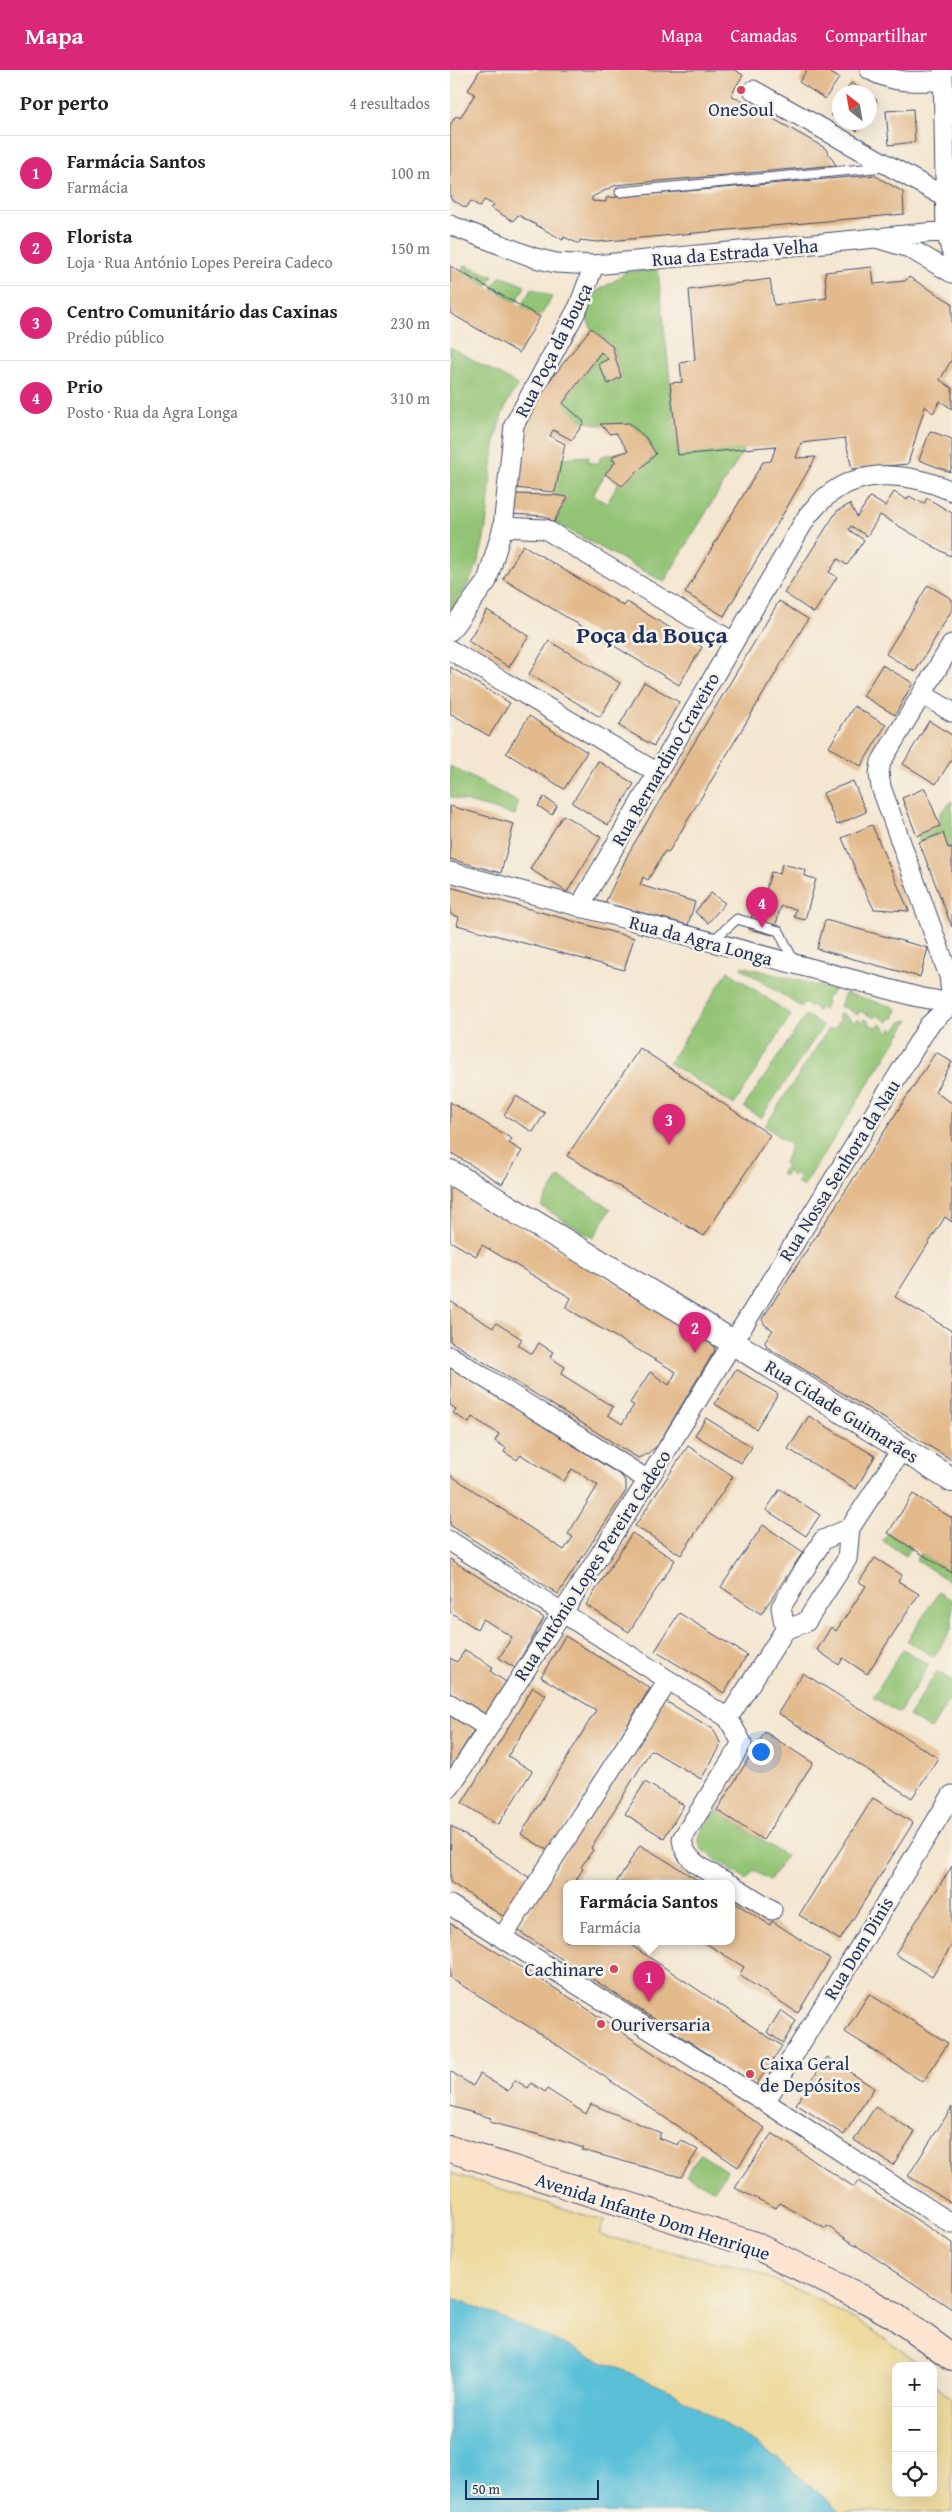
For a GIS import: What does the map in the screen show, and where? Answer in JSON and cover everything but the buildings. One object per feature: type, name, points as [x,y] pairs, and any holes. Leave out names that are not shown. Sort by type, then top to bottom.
[{"type":"main road","name":"Avenida Infante Dom Henrique","points":[[450,2150],[752,2244],[866,2300],[906,2324],[952,2358]]},
{"type":"street","points":[[870,70],[884,78],[904,83],[943,75],[946,231],[952,254]]},
{"type":"street","points":[[753,90],[946,197]]},
{"type":"street","name":"Rua da Estrada Velha","points":[[450,225],[535,258],[556,263],[594,265],[946,231]]},
{"type":"street","name":"Rua da Estrada Velha","points":[[876,238],[909,248],[952,273]]},
{"type":"street","name":"Rua Poça da Bouça","points":[[450,631],[487,581],[503,527],[514,425],[579,306],[594,265]]},
{"type":"street","name":"Rua Bernardino Craveiro","points":[[582,908],[585,898],[656,772],[808,515],[828,495],[847,484],[886,475],[908,476],[932,482],[952,491]]},
{"type":"street","points":[[503,527],[545,529],[732,642]]},
{"type":"street","points":[[952,644],[881,762],[879,774],[881,787],[949,976],[952,1003]]},
{"type":"street","points":[[450,650],[656,772]]},
{"type":"street","points":[[922,694],[952,712]]},
{"type":"street","name":"Rua da Agra Longa","points":[[450,872],[918,997],[952,1003]]},
{"type":"street","name":"Rua Nossa Senhora da Nau","points":[[732,1341],[929,1025],[952,1003]]},
{"type":"street","name":"Rua Cidade Guimarães","points":[[450,1172],[732,1341],[952,1480]]},
{"type":"street","name":"Rua António Lopes Pereira Cadeco","points":[[450,1786],[648,1480],[732,1341]]},
{"type":"street","points":[[450,1356],[648,1480]]},
{"type":"street","points":[[728,1718],[785,1630],[806,1622],[847,1559],[850,1528],[902,1449]]},
{"type":"street","points":[[785,1630],[781,1607],[823,1540],[850,1528]]},
{"type":"street","points":[[450,1541],[728,1718],[742,1743],[682,1839],[683,1849],[690,1860],[723,1880]]},
{"type":"street","points":[[502,1938],[668,1681]]},
{"type":"street","points":[[450,1704],[487,1727]]},
{"type":"street","name":"Rua Dom Dinis","points":[[765,2102],[952,1795]]},
{"type":"street","points":[[735,1887],[772,1910]]},
{"type":"street","points":[[450,1905],[950,2219]]},
{"type":"lane","points":[[620,192],[891,166]]},
{"type":"lane","points":[[711,942],[738,919],[778,931],[795,964]]},
{"type":"green space","points":[[465,265],[493,276],[488,286],[462,272]]},
{"type":"green space","points":[[658,270],[678,454],[745,448],[664,582],[554,522],[568,498],[553,495],[562,458],[589,456],[588,463],[599,463],[601,456],[628,451],[614,455],[612,459],[616,461],[605,474],[593,495],[607,504],[618,483],[622,486],[656,454],[645,436],[629,423],[592,424],[578,417],[563,403],[601,352],[608,359],[599,365],[608,384],[621,377],[612,347],[592,329],[588,322],[587,303],[591,296],[625,272]]},
{"type":"green space","points":[[501,276],[525,286],[516,303],[492,288]]},
{"type":"green space","points":[[532,288],[552,297],[540,317],[521,306]]},
{"type":"green space","points":[[450,347],[518,385],[506,405],[494,447],[484,536],[477,565],[463,593],[450,612]]},
{"type":"green space","points":[[450,766],[518,802],[515,815],[450,797]]},
{"type":"green space","points":[[952,801],[952,847],[948,848],[943,833],[919,842],[917,836],[940,826],[940,813]]},
{"type":"green space","points":[[742,966],[834,990],[825,1000],[827,1002],[824,1010],[820,1007],[818,1011],[812,1004],[810,1007],[804,1003],[801,1007],[741,968]]},
{"type":"green space","points":[[728,971],[791,1015],[734,1105],[669,1063]]},
{"type":"green space","points":[[845,993],[894,1007],[897,1009],[894,1019],[891,1017],[888,1022],[877,1015],[875,1018],[860,1011],[857,1015],[844,1007],[840,1007]]},
{"type":"green space","points":[[841,1013],[855,1022],[857,1019],[862,1022],[864,1019],[869,1022],[868,1024],[877,1027],[880,1023],[889,1032],[892,1028],[895,1030],[901,1022],[909,1020],[803,1187],[796,1183],[800,1177],[795,1173],[792,1176],[788,1171],[784,1176],[781,1174],[787,1165],[784,1163],[791,1146],[765,1126],[828,1030],[835,1028],[841,1019],[838,1017]]},
{"type":"green space","points":[[806,1015],[823,1026],[761,1118],[744,1107]]},
{"type":"green space","points":[[559,1177],[611,1209],[593,1238],[541,1206]]},
{"type":"green space","points":[[888,1533],[911,1548],[906,1556],[883,1541]]},
{"type":"green space","points":[[920,1553],[952,1573],[952,1583],[916,1560]]},
{"type":"green space","points":[[939,1592],[952,1600],[952,1628],[934,1657],[907,1641]]},
{"type":"green space","points":[[903,1649],[929,1665],[899,1713],[873,1697]]},
{"type":"green space","points":[[937,1671],[952,1681],[952,1695],[931,1729],[909,1716]]},
{"type":"green space","points":[[717,1810],[786,1856],[770,1881],[754,1870],[746,1880],[701,1849],[698,1836]]},
{"type":"green space","points":[[700,2154],[727,2171],[714,2190],[686,2176]]},
{"type":"sand","points":[[450,2173],[604,2221],[599,2235],[751,2270],[815,2298],[863,2324],[918,2362],[892,2362],[892,2497],[937,2497],[937,2386],[952,2398],[952,2512],[841,2512],[774,2455],[494,2314],[450,2298]]},
{"type":"water","points":[[450,2298],[494,2314],[671,2391],[774,2455],[841,2512],[450,2512]]},
{"type":"place","name":"OneSoul","points":[[741,90]]},
{"type":"place","name":"Prio","points":[[762,928]]},
{"type":"place","name":"Centro Comunitário das Caxinas","points":[[669,1145]]},
{"type":"place","name":"Florista","points":[[695,1353]]},
{"type":"place","name":"Cachinare","points":[[614,1969]]},
{"type":"place","name":"Farmácia Santos","points":[[649,2002]]},
{"type":"place","name":"Ouriversaria","points":[[601,2024]]},
{"type":"place","name":"Caixa Geral de Depósitos","points":[[750,2074]]},
{"type":"district","name":"Poça da Bouça","points":[[652,634]]}]
